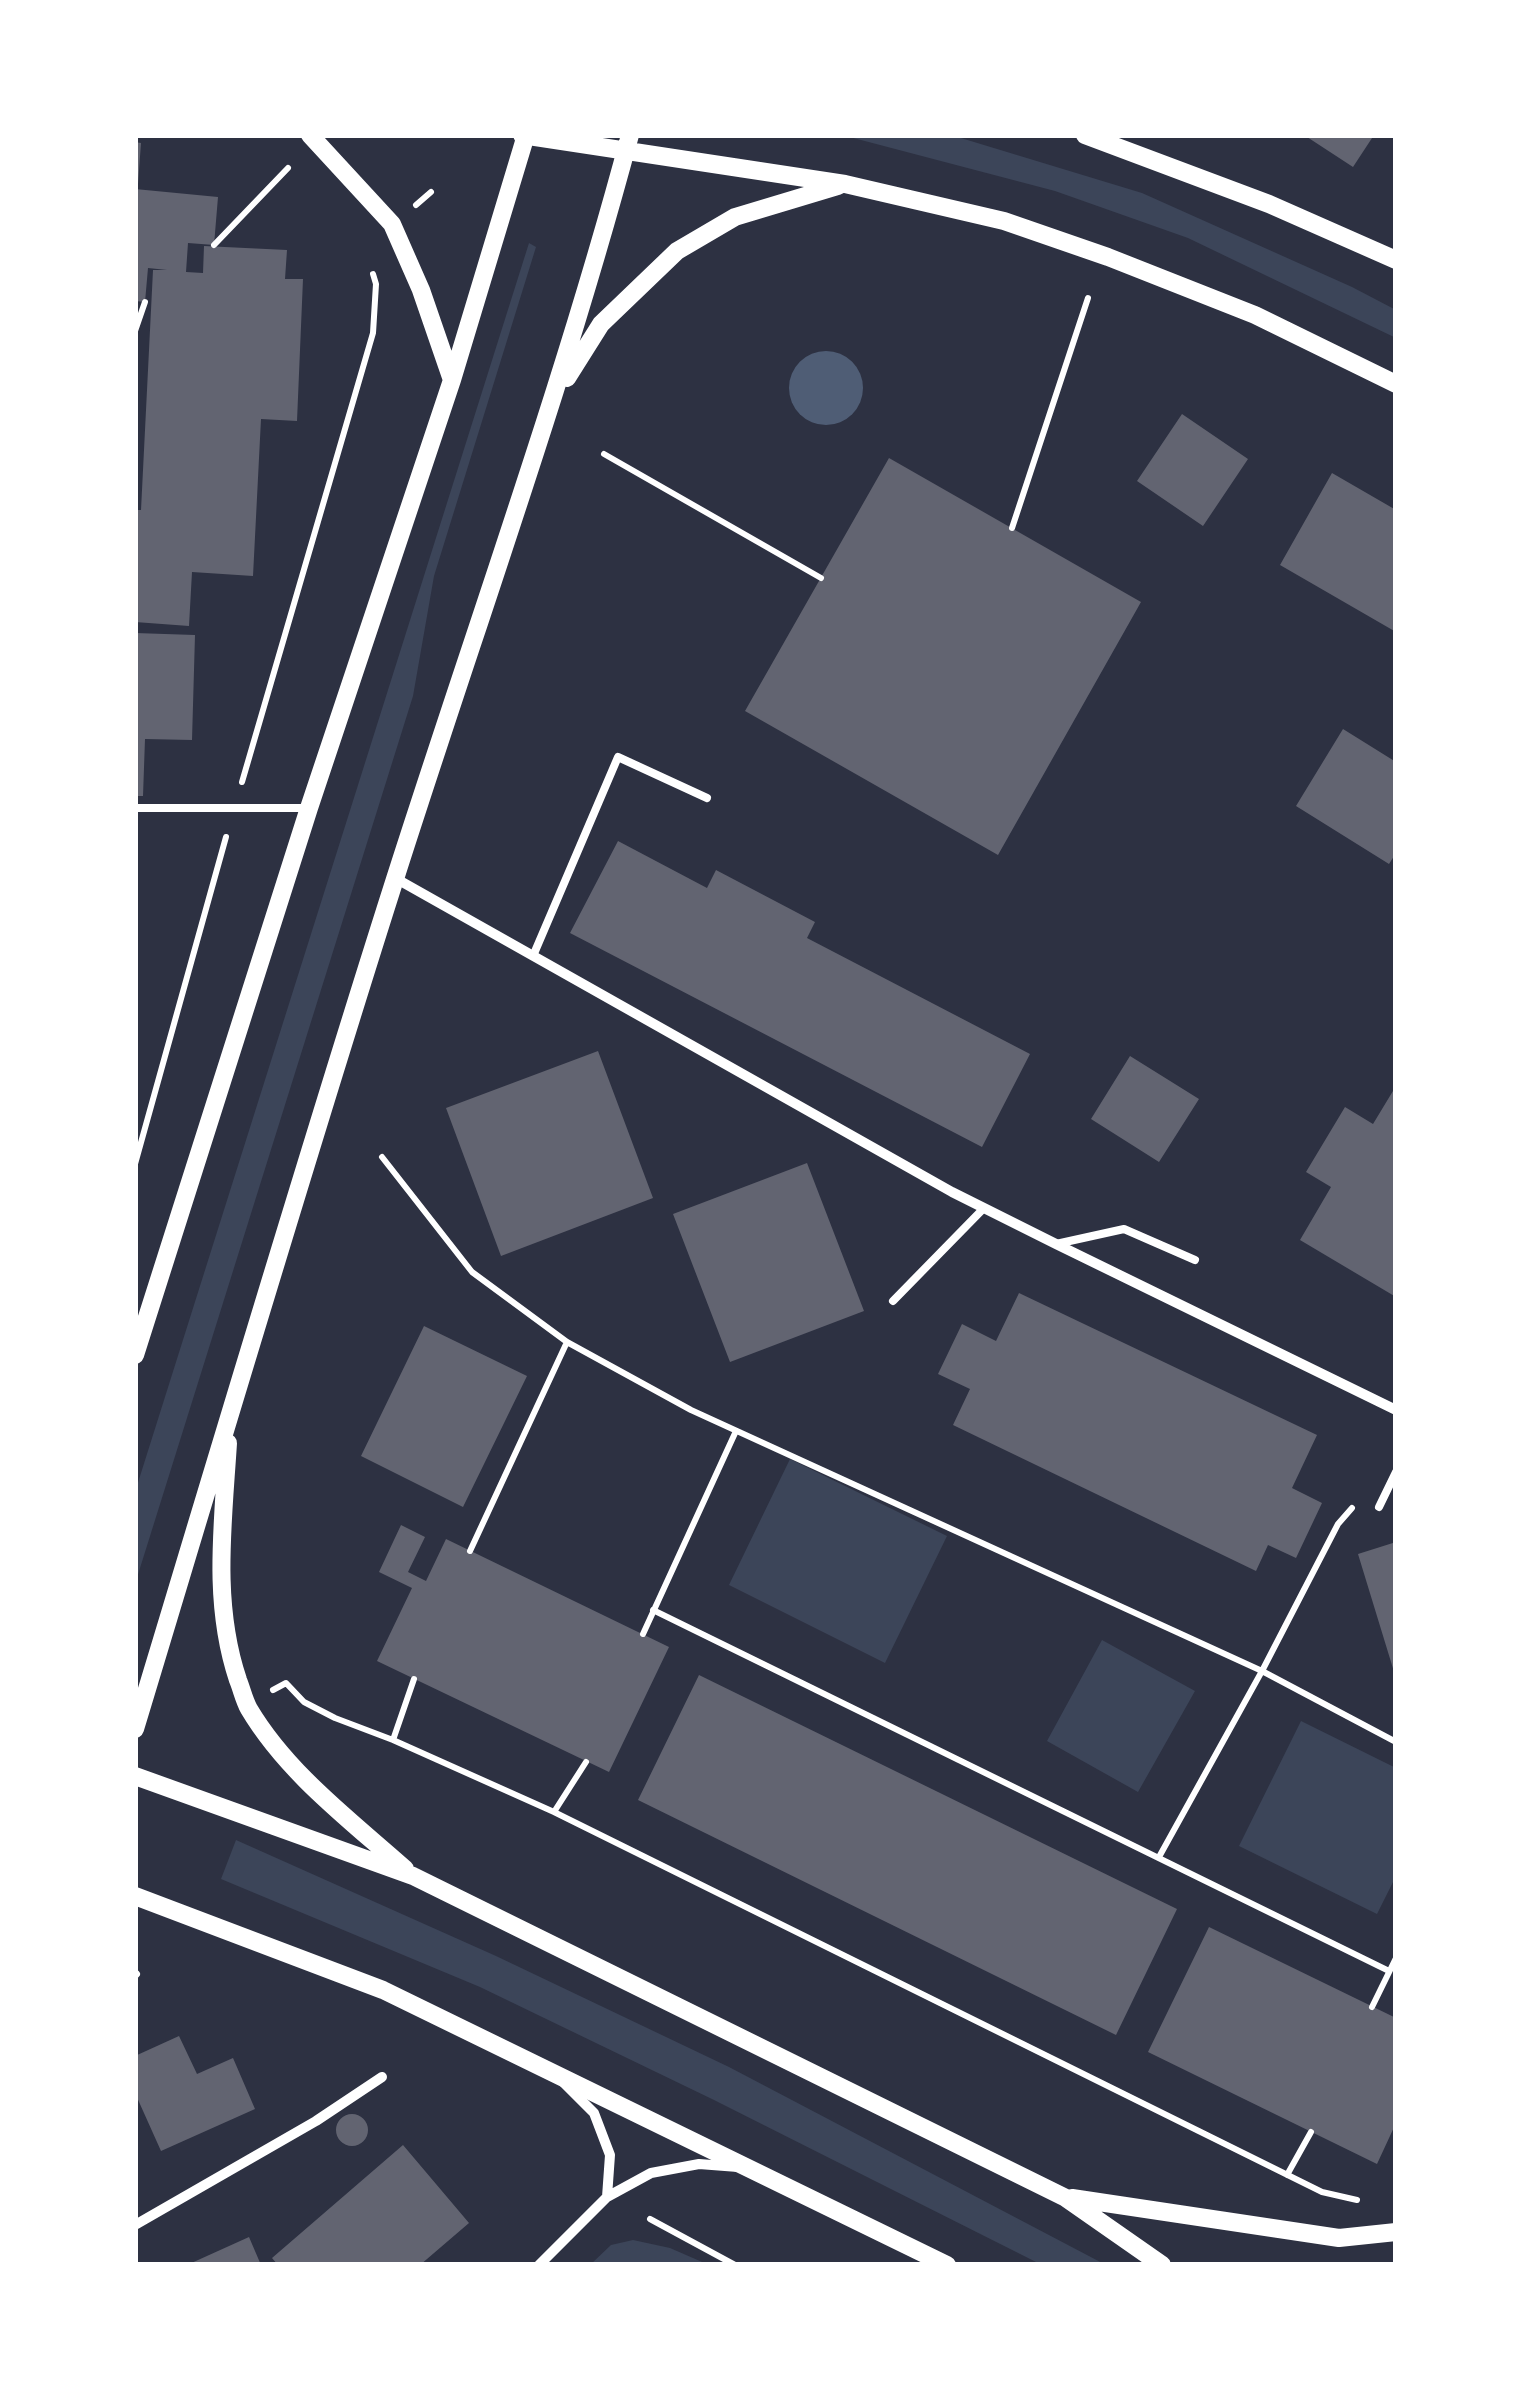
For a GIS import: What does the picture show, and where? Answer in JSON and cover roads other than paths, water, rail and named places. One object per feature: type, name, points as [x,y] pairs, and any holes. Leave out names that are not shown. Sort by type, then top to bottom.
[{"type":"street","points":[[310,135],[392,224],[421,290],[452,380]]},
{"type":"street","points":[[135,1355],[309,808],[452,380],[524,135],[628,143],[845,184],[1004,220],[1255,315],[1396,384]]},
{"type":"street","points":[[1086,135],[1269,204],[1396,260]]},
{"type":"street","points":[[135,1729],[396,878],[553,400],[628,143]]},
{"type":"street","points":[[553,400],[601,324],[678,251],[735,217],[845,184]]},
{"type":"street","points":[[396,878],[984,1208],[1396,1410]]},
{"type":"street","points":[[230,1410],[221,1594],[228,1650],[247,1705],[268,1737],[306,1780],[412,1876]]},
{"type":"street","points":[[135,1776],[412,1876],[1066,2198],[1162,2265]]},
{"type":"street","points":[[135,1896],[383,1990],[947,2265]]},
{"type":"street","points":[[556,2074],[594,2114],[610,2155],[607,2197]]},
{"type":"street","points":[[135,2225],[382,2077]]},
{"type":"street","points":[[539,2265],[607,2197],[652,2173],[699,2164],[751,2168]]},
{"type":"street","points":[[1066,2198],[1339,2238],[1396,2232]]},
{"type":"lane","points":[[534,956],[618,757],[707,798]]},
{"type":"lane","points":[[135,808],[309,808]]},
{"type":"lane","points":[[893,1301],[984,1208]]},
{"type":"lane","points":[[1056,1244],[1124,1229],[1195,1260]]},
{"type":"lane","points":[[1379,1507],[1396,1472]]}]
